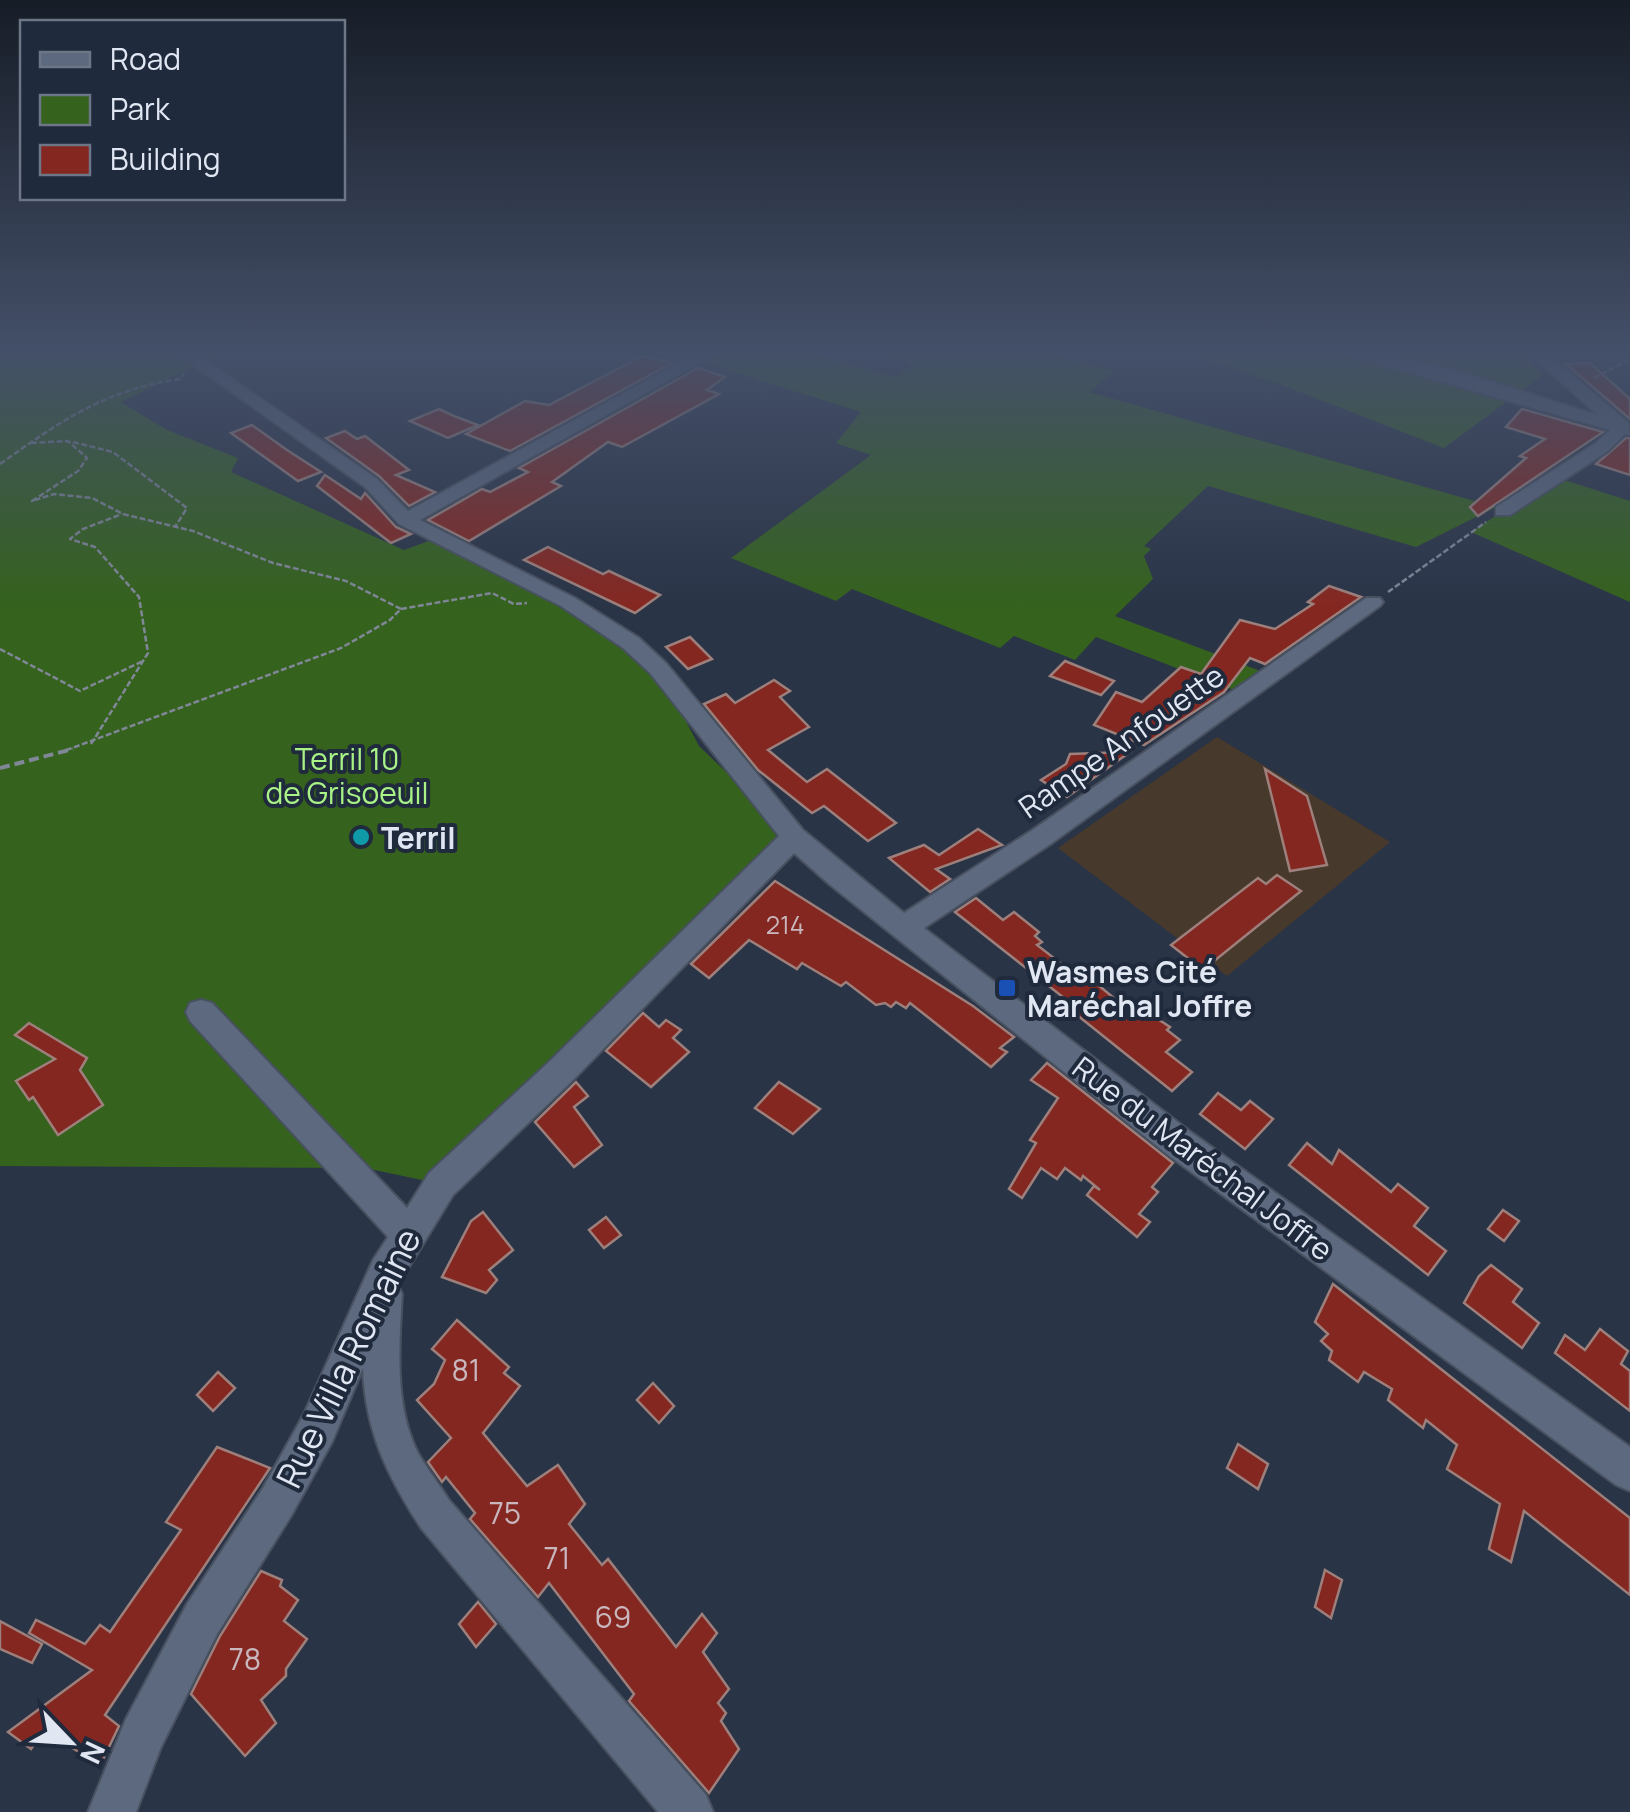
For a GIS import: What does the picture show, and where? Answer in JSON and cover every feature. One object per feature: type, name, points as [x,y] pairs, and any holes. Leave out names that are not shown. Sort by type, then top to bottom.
[{"type":"street","name":"Rue du Maréchal Joffre","points":[[300,438],[371,484],[406,520],[568,602],[631,643],[658,668],[794,837],[902,928],[1245,1193],[1630,1471]]},
{"type":"street","points":[[406,520],[556,438]]},
{"type":"street","points":[[1503,511],[1614,438]]},
{"type":"street","name":"Rampe Anfouette","points":[[902,928],[1058,826],[1373,602]]},
{"type":"street","name":"Rue Villa Romaine","points":[[112,1812],[142,1735],[202,1619],[278,1502],[318,1428],[407,1232],[441,1184],[560,1072],[794,837]]},
{"type":"street","points":[[201,1012],[407,1232]]},
{"type":"street","points":[[386,1272],[381,1337],[384,1397],[400,1460],[435,1514],[689,1812]]},
{"type":"path","points":[[0,464],[38,438]]},
{"type":"path","points":[[32,442],[68,441],[113,452],[186,508],[175,526]]},
{"type":"path","points":[[68,441],[87,458],[78,472],[32,502],[54,494],[92,498],[122,514],[175,526],[304,572],[346,581],[401,609]]},
{"type":"path","points":[[1373,602],[1503,511]]},
{"type":"path","points":[[91,744],[148,653],[139,597],[95,547],[70,539],[83,529],[122,514]]},
{"type":"path","points":[[0,768],[91,744],[341,648],[390,620],[401,609],[426,601],[474,600],[492,594],[514,604],[568,602]]},
{"type":"path","points":[[0,649],[8,649],[44,675],[80,691],[144,661]]},
{"type":"shaded area","points":[[1217,737],[1390,842],[1227,976],[1058,848]]},
{"type":"green space","name":"Terril 10 de Grisoeuil","points":[[0,438],[186,438],[238,458],[231,472],[404,550],[442,536],[524,580],[658,668],[699,746],[794,837],[441,1184],[365,1168],[0,1166]]},
{"type":"green space","points":[[840,438],[1250,438],[1496,507],[1416,547],[1208,486],[1144,546],[1151,549],[1144,556],[1153,579],[1115,616],[1271,675],[1244,694],[1096,637],[1075,660],[1014,636],[1000,648],[852,589],[836,601],[731,558],[871,455],[836,443]]},
{"type":"green space","points":[[1417,438],[1458,438],[1444,448]]},
{"type":"green space","points":[[1555,477],[1630,501],[1630,602],[1471,532]]},
{"type":"building","points":[[237,438],[270,438],[321,472],[298,481]]},
{"type":"building","points":[[326,438],[367,438],[409,470],[396,475],[435,492],[409,506],[379,476]]},
{"type":"building","points":[[475,438],[535,438],[510,451]]},
{"type":"building","points":[[573,438],[639,438],[622,447],[608,442],[552,482],[561,486],[469,541],[428,520],[482,489],[490,492],[528,472],[519,468]]},
{"type":"building","points":[[1540,438],[1595,438],[1478,516],[1470,507],[1526,458],[1520,456],[1545,439]]},
{"type":"building","points":[[1630,438],[1630,475],[1596,464]]},
{"type":"building","points":[[325,475],[361,499],[365,493],[396,527],[411,534],[391,543],[317,486]]},
{"type":"building","points":[[548,547],[603,574],[609,571],[660,595],[635,613],[524,560]]},
{"type":"building","points":[[1329,586],[1361,597],[1265,664],[1250,658],[1224,692],[1144,745],[1094,725],[1116,692],[1142,702],[1181,667],[1201,674],[1240,620],[1275,629],[1313,604],[1308,602]]},
{"type":"building","points":[[690,637],[712,659],[688,669],[666,647]]},
{"type":"building","points":[[1065,661],[1114,681],[1101,695],[1050,676]]},
{"type":"building","points":[[774,680],[790,691],[780,697],[809,727],[768,750],[807,782],[827,769],[896,823],[868,841],[824,806],[812,813],[758,770],[704,704],[726,694],[735,703]]},
{"type":"building","points":[[1130,752],[1067,797],[1041,780],[1066,764],[1070,754]]},
{"type":"building","points":[[1265,769],[1307,796],[1327,865],[1290,871]]},
{"type":"building","points":[[978,829],[1002,845],[936,869],[950,879],[930,892],[889,858],[924,845],[939,855]]},
{"type":"building","points":[[1277,875],[1301,891],[1203,970],[1171,945],[1258,878],[1266,884]]},
{"type":"building","points":[[775,881],[973,1006],[1014,1037],[1000,1048],[1007,1052],[991,1067],[910,1003],[906,1008],[896,1002],[891,1007],[885,1003],[876,1005],[846,982],[841,986],[802,963],[797,969],[749,940],[709,978],[691,964]]},
{"type":"building","points":[[976,898],[1003,920],[1014,912],[1039,932],[1035,936],[1042,942],[1037,945],[1077,976],[1086,975],[1126,1008],[1132,1002],[1170,1027],[1167,1030],[1180,1040],[1166,1052],[1192,1072],[1172,1091],[1064,1005],[1068,1001],[955,912]]},
{"type":"building","points":[[643,1013],[659,1027],[666,1020],[681,1030],[673,1038],[689,1052],[651,1087],[606,1051]]},
{"type":"building","points":[[29,1023],[87,1058],[80,1070],[103,1105],[58,1135],[33,1097],[29,1100],[16,1081],[55,1059],[15,1035]]},
{"type":"building","points":[[1047,1063],[1173,1163],[1152,1187],[1158,1192],[1139,1214],[1150,1222],[1137,1237],[1087,1195],[1094,1186],[1100,1190],[1083,1176],[1081,1180],[1065,1168],[1057,1179],[1041,1168],[1022,1198],[1009,1189],[1036,1143],[1030,1140],[1058,1098],[1031,1080]]},
{"type":"building","points":[[576,1082],[588,1096],[574,1107],[602,1145],[574,1167],[535,1122]]},
{"type":"building","points":[[779,1082],[820,1109],[793,1134],[755,1108]]},
{"type":"building","points":[[1218,1093],[1241,1110],[1250,1101],[1273,1119],[1245,1149],[1200,1114]]},
{"type":"building","points":[[1307,1143],[1332,1164],[1339,1150],[1391,1192],[1398,1184],[1428,1208],[1414,1226],[1446,1251],[1428,1275],[1289,1165]]},
{"type":"building","points":[[1503,1210],[1519,1221],[1504,1241],[1488,1229]]},
{"type":"building","points":[[483,1212],[513,1250],[489,1270],[497,1280],[486,1293],[442,1277],[471,1221]]},
{"type":"building","points":[[606,1217],[621,1235],[604,1248],[589,1230]]},
{"type":"building","points":[[1491,1265],[1522,1289],[1513,1302],[1539,1323],[1522,1348],[1464,1303],[1479,1276]]},
{"type":"building","points":[[1333,1284],[1630,1518],[1630,1595],[1524,1511],[1511,1562],[1489,1549],[1500,1504],[1447,1469],[1457,1445],[1426,1420],[1423,1428],[1388,1400],[1392,1389],[1364,1372],[1358,1382],[1329,1360],[1332,1351],[1321,1341],[1328,1334],[1315,1322]]},
{"type":"building","points":[[457,1320],[509,1367],[504,1373],[520,1386],[483,1433],[527,1486],[558,1465],[585,1504],[569,1524],[602,1565],[608,1559],[676,1647],[702,1614],[717,1633],[703,1652],[729,1689],[718,1703],[726,1713],[721,1721],[739,1749],[709,1793],[629,1701],[634,1694],[549,1583],[538,1597],[470,1519],[475,1513],[446,1477],[442,1482],[428,1462],[451,1438],[417,1400],[434,1384],[445,1360],[432,1349]]},
{"type":"building","points":[[1600,1329],[1628,1351],[1621,1364],[1630,1371],[1630,1411],[1555,1353],[1565,1335],[1585,1350]]},
{"type":"building","points":[[218,1372],[235,1388],[213,1411],[197,1395]]},
{"type":"building","points":[[653,1383],[674,1406],[659,1423],[637,1400]]},
{"type":"building","points":[[1238,1444],[1268,1464],[1258,1489],[1227,1468]]},
{"type":"building","points":[[217,1447],[270,1468],[105,1715],[119,1726],[100,1766],[45,1730],[31,1749],[8,1732],[92,1670],[29,1633],[36,1620],[85,1644],[100,1625],[110,1632],[181,1530],[166,1522]]},
{"type":"building","points":[[1325,1570],[1342,1580],[1331,1618],[1315,1607]]},
{"type":"building","points":[[261,1571],[282,1580],[280,1586],[298,1600],[284,1621],[307,1639],[286,1669],[286,1676],[261,1700],[276,1723],[245,1756],[191,1694],[220,1636]]},
{"type":"building","points":[[478,1602],[496,1624],[476,1647],[459,1624]]},
{"type":"building","points":[[0,1621],[42,1644],[32,1663],[0,1649]]},
{"type":"place","name":"Terril","points":[[361,837]]},
{"type":"place","name":"Wasmes Cité Maréchal Joffre","points":[[1007,988]]}]
